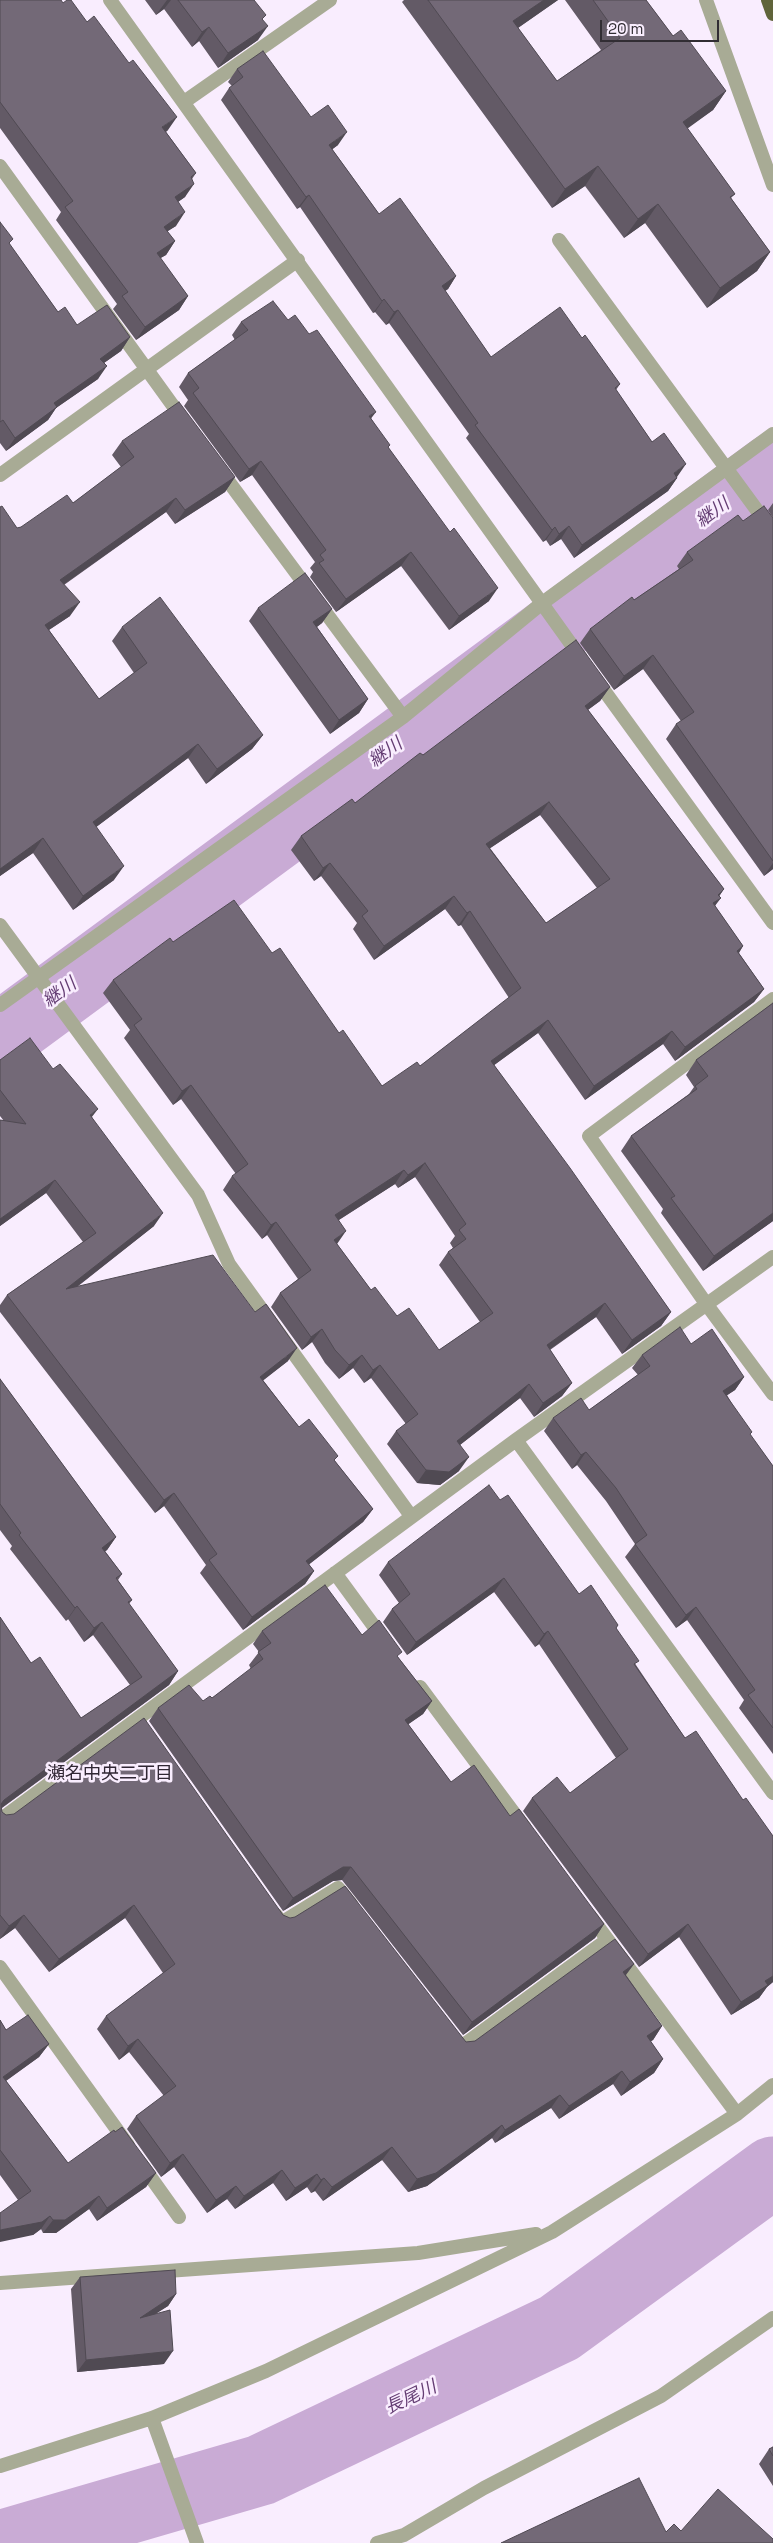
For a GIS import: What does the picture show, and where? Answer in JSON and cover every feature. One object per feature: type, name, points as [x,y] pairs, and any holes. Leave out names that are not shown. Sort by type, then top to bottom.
[{"type":"highway","points":[[768,0],[773,14]]},
{"type":"street","points":[[110,0],[298,260],[541,604],[773,923]]},
{"type":"street","points":[[184,102],[330,0]]},
{"type":"street","points":[[706,0],[773,185]]},
{"type":"street","points":[[0,166],[193,433]]},
{"type":"street","points":[[559,240],[773,532]]},
{"type":"street","points":[[0,475],[298,260]]},
{"type":"street","points":[[0,1005],[403,717],[541,604],[773,434]]},
{"type":"street","points":[[210,456],[403,717]]},
{"type":"street","points":[[0,925],[198,1196],[229,1264],[411,1516]]},
{"type":"street","points":[[773,999],[588,1136],[707,1305],[773,1394]]},
{"type":"street","points":[[0,1820],[140,1723],[411,1516],[773,1257]]},
{"type":"street","points":[[516,1440],[773,1793]]},
{"type":"street","points":[[335,1573],[394,1652]]},
{"type":"street","points":[[412,1676],[530,1836]]},
{"type":"street","points":[[270,1906],[281,1923],[338,1888],[362,1918]]},
{"type":"street","points":[[584,1908],[737,2114]]},
{"type":"street","points":[[449,2032],[461,2047],[608,1940]]},
{"type":"street","points":[[0,1967],[179,2217]]},
{"type":"street","points":[[0,2466],[152,2418],[266,2371],[552,2232],[737,2114],[773,2085]]},
{"type":"street","points":[[0,2283],[418,2253],[552,2232]]},
{"type":"street","points":[[376,2543],[404,2539],[484,2488],[661,2396],[773,2318]]},
{"type":"street","points":[[152,2418],[197,2543]]},
{"type":"building","points":[[0,0],[61,0],[63,3],[71,0],[87,22],[94,16],[129,63],[133,60],[177,117],[162,127],[196,173],[191,177],[194,184],[175,197],[185,212],[164,227],[175,241],[157,253],[188,296],[145,327],[122,296],[128,292],[65,207],[73,201],[0,102]]},
{"type":"building","points":[[178,0],[254,0],[266,15],[262,19],[268,26],[228,53],[209,27],[202,32]]},
{"type":"building","points":[[428,0],[544,0],[513,21],[557,81],[620,38],[593,0],[646,0],[673,36],[681,30],[726,91],[683,122],[735,194],[730,197],[770,252],[720,288],[658,204],[638,219],[598,166],[565,189]]},
{"type":"building","points":[[263,51],[311,117],[328,105],[347,132],[329,145],[379,214],[400,198],[456,276],[442,286],[491,357],[560,307],[582,338],[585,335],[620,384],[615,388],[652,442],[664,433],[686,464],[674,473],[677,478],[582,545],[569,526],[559,534],[555,527],[552,530],[475,425],[478,423],[398,310],[394,312],[384,299],[382,301],[309,195],[306,197],[229,88],[243,77],[237,69]]},
{"type":"building","points":[[0,222],[13,239],[9,243],[58,312],[65,307],[77,325],[107,305],[130,337],[100,359],[107,366],[54,403],[57,407],[15,438],[3,420],[0,422]]},
{"type":"building","points":[[273,301],[288,320],[295,315],[309,334],[317,330],[376,412],[369,416],[390,445],[388,447],[450,532],[454,528],[498,588],[459,616],[411,552],[346,599],[319,563],[324,560],[320,555],[326,550],[261,461],[249,469],[193,393],[199,388],[188,373],[248,330],[241,322]]},
{"type":"building","points":[[179,402],[235,477],[185,510],[176,498],[60,580],[80,602],[45,625],[99,699],[147,663],[122,627],[160,597],[263,735],[217,769],[198,744],[93,822],[124,866],[83,896],[43,838],[0,869],[0,507],[2,506],[17,528],[67,495],[73,503],[134,457],[122,441]]},
{"type":"building","points":[[764,506],[773,518],[773,861],[676,724],[694,712],[653,655],[624,676],[590,629],[632,597],[634,600],[693,560],[687,552],[738,515],[743,521]]},
{"type":"building","points":[[305,573],[332,609],[313,622],[368,699],[339,720],[258,608]]},
{"type":"building","points":[[576,640],[610,687],[585,706],[724,889],[718,895],[721,898],[713,903],[743,946],[737,951],[764,989],[685,1047],[672,1031],[594,1086],[548,1020],[491,1061],[570,1168],[671,1312],[632,1340],[605,1303],[547,1345],[572,1383],[543,1403],[529,1384],[457,1441],[469,1457],[449,1472],[426,1470],[396,1431],[418,1414],[380,1365],[373,1370],[362,1355],[349,1365],[335,1350],[322,1329],[311,1337],[280,1293],[311,1270],[276,1222],[271,1225],[232,1176],[248,1164],[191,1085],[182,1091],[134,1025],[142,1019],[113,980],[170,938],[173,942],[234,900],[272,953],[280,948],[339,1033],[343,1030],[382,1086],[417,1062],[420,1066],[521,988],[470,911],[467,913],[454,896],[384,946],[362,916],[368,911],[330,863],[323,868],[301,836],[352,799],[355,803],[420,753],[423,755]],"holes":[[[549,802],[610,879],[546,923],[486,844]],[[425,1163],[466,1224],[459,1230],[466,1239],[448,1252],[493,1313],[439,1350],[409,1308],[397,1316],[375,1287],[371,1290],[334,1240],[346,1231],[335,1215],[404,1170],[408,1175]]]},
{"type":"building","points":[[773,1003],[773,1213],[714,1256],[671,1198],[675,1196],[631,1136],[697,1089],[695,1086],[708,1076],[696,1060]]},
{"type":"building","points":[[30,1038],[53,1069],[60,1064],[98,1109],[90,1115],[163,1213],[66,1289],[213,1255],[255,1312],[266,1304],[297,1348],[260,1377],[299,1427],[309,1419],[338,1456],[334,1460],[373,1509],[306,1561],[314,1571],[252,1617],[209,1560],[217,1554],[174,1493],[164,1500],[7,1295],[96,1233],[55,1180],[0,1219],[0,1120],[26,1124],[0,1090],[0,1060]]},
{"type":"building","points":[[680,1327],[691,1344],[712,1329],[744,1377],[723,1391],[773,1466],[773,1728],[748,1695],[755,1690],[696,1607],[686,1615],[635,1544],[647,1535],[616,1488],[586,1452],[581,1455],[553,1418],[581,1398],[589,1410],[650,1366],[642,1355]]},
{"type":"building","points":[[0,1379],[116,1537],[102,1548],[122,1574],[116,1578],[132,1600],[128,1602],[178,1671],[4,1800],[1,1804],[2,1812],[6,1815],[14,1814],[144,1718],[283,1915],[290,1918],[295,1917],[345,1886],[466,2042],[475,2041],[615,1939],[634,1964],[623,1972],[662,2026],[647,2036],[663,2059],[630,2082],[622,2071],[569,2106],[560,2095],[505,2130],[502,2125],[436,2173],[417,2179],[392,2147],[332,2187],[324,2178],[321,2180],[317,2174],[295,2188],[282,2170],[244,2196],[236,2186],[216,2200],[183,2154],[170,2163],[136,2116],[176,2086],[138,2039],[128,2046],[106,2016],[175,1964],[134,1905],[59,1959],[24,1915],[9,1926],[0,1915],[0,1617],[31,1663],[40,1657],[81,1718],[142,1677],[102,1622],[94,1628],[77,1606],[75,1608],[19,1535],[21,1533],[0,1504]]},
{"type":"building","points":[[489,1485],[500,1500],[508,1495],[579,1594],[591,1585],[618,1625],[616,1628],[639,1661],[634,1664],[685,1738],[696,1731],[743,1800],[746,1798],[773,1836],[773,1976],[765,1981],[768,1985],[741,2002],[688,1924],[648,1954],[532,1798],[557,1777],[570,1793],[628,1749],[548,1631],[544,1634],[504,1578],[416,1642],[392,1609],[410,1594],[388,1562]]},
{"type":"building","points":[[325,1585],[362,1635],[379,1620],[402,1652],[397,1656],[432,1701],[405,1720],[451,1782],[474,1765],[510,1816],[519,1809],[604,1924],[472,2022],[351,1867],[343,1867],[293,1898],[158,1708],[189,1685],[203,1701],[210,1696],[212,1698],[263,1659],[258,1652],[271,1643],[262,1631]]},
{"type":"building","points":[[28,2015],[49,2044],[3,2077],[68,2163],[114,2130],[115,2132],[122,2127],[156,2173],[107,2208],[99,2196],[65,2220],[53,2220],[50,2216],[42,2222],[0,2230],[0,2213],[31,2191],[0,2150],[0,2020],[6,2030]]},
{"type":"building","points":[[175,2270],[176,2294],[140,2318],[170,2310],[173,2351],[86,2360],[80,2277]]},
{"type":"building","points":[[773,2447],[773,2456],[769,2449]]},
{"type":"building","points":[[639,2478],[666,2532],[674,2524],[681,2531],[718,2489],[773,2539],[773,2543],[501,2543]]},
{"type":"waterway","name":"継川","points":[[0,1038],[773,469]]},
{"type":"waterway","name":"長尾川","points":[[10,2543],[261,2470],[559,2328],[773,2172]]},
{"type":"district","name":"瀬名中央二丁目","points":[[110,1774]]}]
